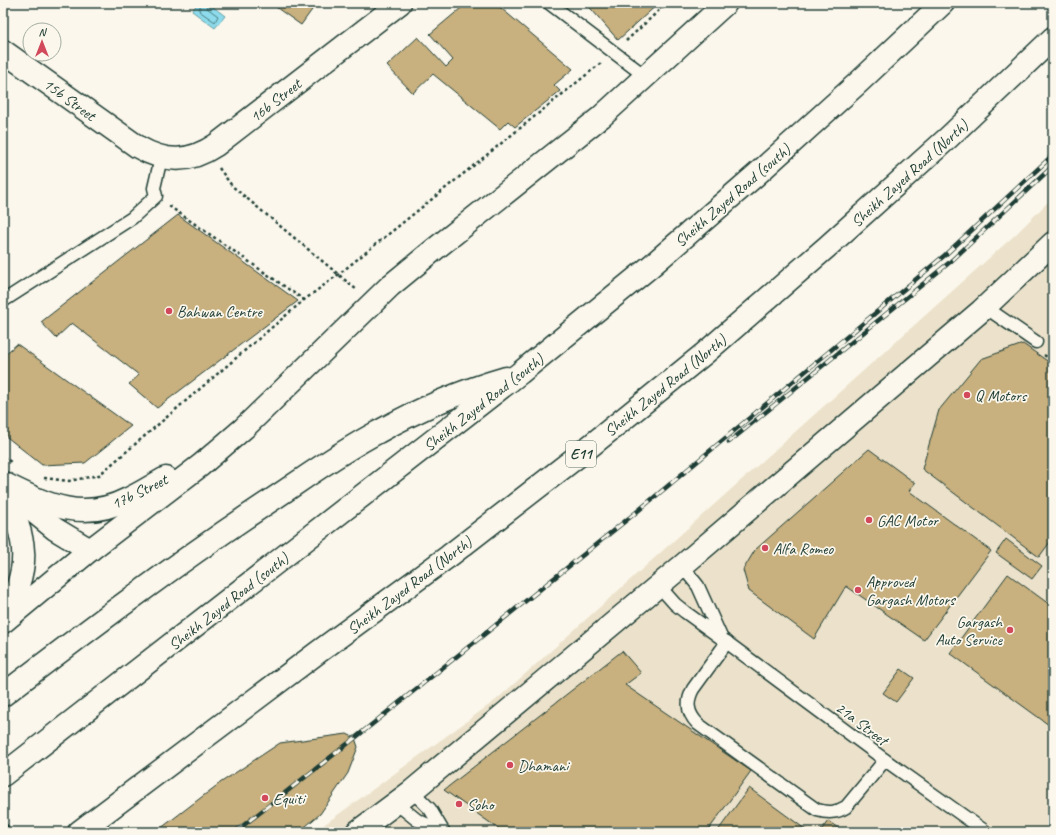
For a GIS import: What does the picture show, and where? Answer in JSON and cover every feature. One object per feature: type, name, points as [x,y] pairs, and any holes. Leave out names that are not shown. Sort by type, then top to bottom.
[{"type":"main road","name":"16b Street","points":[[138,147],[149,154],[161,158],[173,159],[190,158],[206,151],[216,145],[400,3]]},
{"type":"main road","points":[[3,622],[90,550],[201,465],[244,428],[372,303],[418,262],[601,117],[726,3]]},
{"type":"main road","name":"Sheikh Zayed Road (south)","points":[[3,775],[520,373],[651,266],[859,82],[943,3]]},
{"type":"main road","name":"Sheikh Zayed Road (North)","points":[[79,832],[449,556],[578,456],[705,353],[828,246],[949,137],[1053,38]]},
{"type":"main road","name":"15b Street","points":[[3,52],[138,147]]},
{"type":"main road","points":[[357,832],[404,797],[682,566],[985,307],[1053,244]]},
{"type":"main road","points":[[3,695],[208,543],[344,452],[378,432],[419,411],[476,387],[520,373]]},
{"type":"main road","name":"17b Street","points":[[3,483],[42,502],[56,507],[70,509],[100,508],[128,500],[224,445]]},
{"type":"main road","points":[[3,486],[48,524],[90,550]]},
{"type":"main road","points":[[3,494],[12,509],[18,524],[22,539],[23,555],[22,571],[18,586],[12,601],[3,615]]},
{"type":"lane","points":[[549,3],[645,76]]},
{"type":"lane","points":[[3,301],[132,218],[156,196],[154,188],[161,158]]},
{"type":"lane","points":[[985,307],[1036,342]]},
{"type":"lane","name":"21a Street","points":[[682,566],[698,586],[724,640]]},
{"type":"lane","name":"21a Street","points":[[658,586],[685,612],[885,760],[986,832]]},
{"type":"lane","points":[[724,640],[689,696],[689,712],[698,724],[818,810],[824,812],[839,811],[846,807],[885,760]]},
{"type":"lane","points":[[404,797],[430,809],[443,832]]},
{"type":"lane","points":[[404,797],[418,820],[443,832]]},
{"type":"path","points":[[38,475],[44,478],[69,481],[99,475],[304,300],[339,274],[614,52],[667,3]]},
{"type":"path","points":[[213,170],[218,166],[232,186],[372,303]]},
{"type":"path","points":[[156,196],[304,300]]},
{"type":"path","points":[[3,457],[14,464]]},
{"type":"path","points":[[3,820],[12,832]]},
{"type":"shaded area","points":[[1053,197],[1053,832],[314,832],[496,700],[1016,234]]},
{"type":"water","points":[[198,3],[208,3],[225,16],[215,28],[192,11]]},
{"type":"building","points":[[281,3],[309,3],[314,7],[301,25],[277,8]]},
{"type":"building","points":[[467,3],[495,3],[573,69],[554,85],[560,91],[515,127],[508,121],[500,129],[433,74],[413,93],[387,66],[418,37],[446,67],[453,60],[430,34]]},
{"type":"building","points":[[586,3],[659,3],[618,40]]},
{"type":"building","name":"Bahwan Centre","points":[[178,215],[298,301],[157,408],[129,384],[139,375],[72,323],[56,338],[41,322]]},
{"type":"building","points":[[17,344],[131,426],[85,463],[42,465],[3,434],[3,356]]},
{"type":"building","points":[[1023,344],[1053,365],[1053,538],[1039,557],[922,469],[939,410],[981,359]]},
{"type":"building","name":"GAC Motor","points":[[869,449],[915,483],[909,491],[991,551],[924,640],[846,586],[814,639],[749,591],[743,570],[755,550]]},
{"type":"building","points":[[1006,539],[1042,566],[1032,579],[996,553]]},
{"type":"building","name":"Gargash Auto Service","points":[[1008,574],[1053,607],[1053,728],[950,653]]},
{"type":"building","points":[[622,651],[641,673],[625,685],[751,771],[707,832],[503,832],[444,790]]},
{"type":"building","points":[[901,669],[914,678],[896,702],[883,693]]},
{"type":"building","name":"Equiti","points":[[347,734],[355,738],[358,747],[348,773],[320,814],[299,832],[156,832],[220,783],[280,743]]},
{"type":"building","points":[[749,788],[809,832],[717,832]]},
{"type":"building","points":[[828,821],[841,830],[840,832],[820,832]]},
{"type":"railway","points":[[235,832],[355,738],[639,510],[945,255],[1053,155]]},
{"type":"railway","points":[[729,442],[950,262],[1053,166]]},
{"type":"place","name":"Bahwan Centre","points":[[169,311]]},
{"type":"place","name":"Q Motors","points":[[967,395]]},
{"type":"place","name":"GAC Motor","points":[[869,520]]},
{"type":"place","name":"Alfa Romeo","points":[[765,548]]},
{"type":"place","name":"Approved Gargash Motors","points":[[858,590]]},
{"type":"place","name":"Gargash Auto Service","points":[[1010,630]]},
{"type":"place","name":"Dhamani","points":[[510,765]]},
{"type":"place","name":"Equiti","points":[[265,798]]},
{"type":"place","name":"Soho","points":[[459,804]]}]
